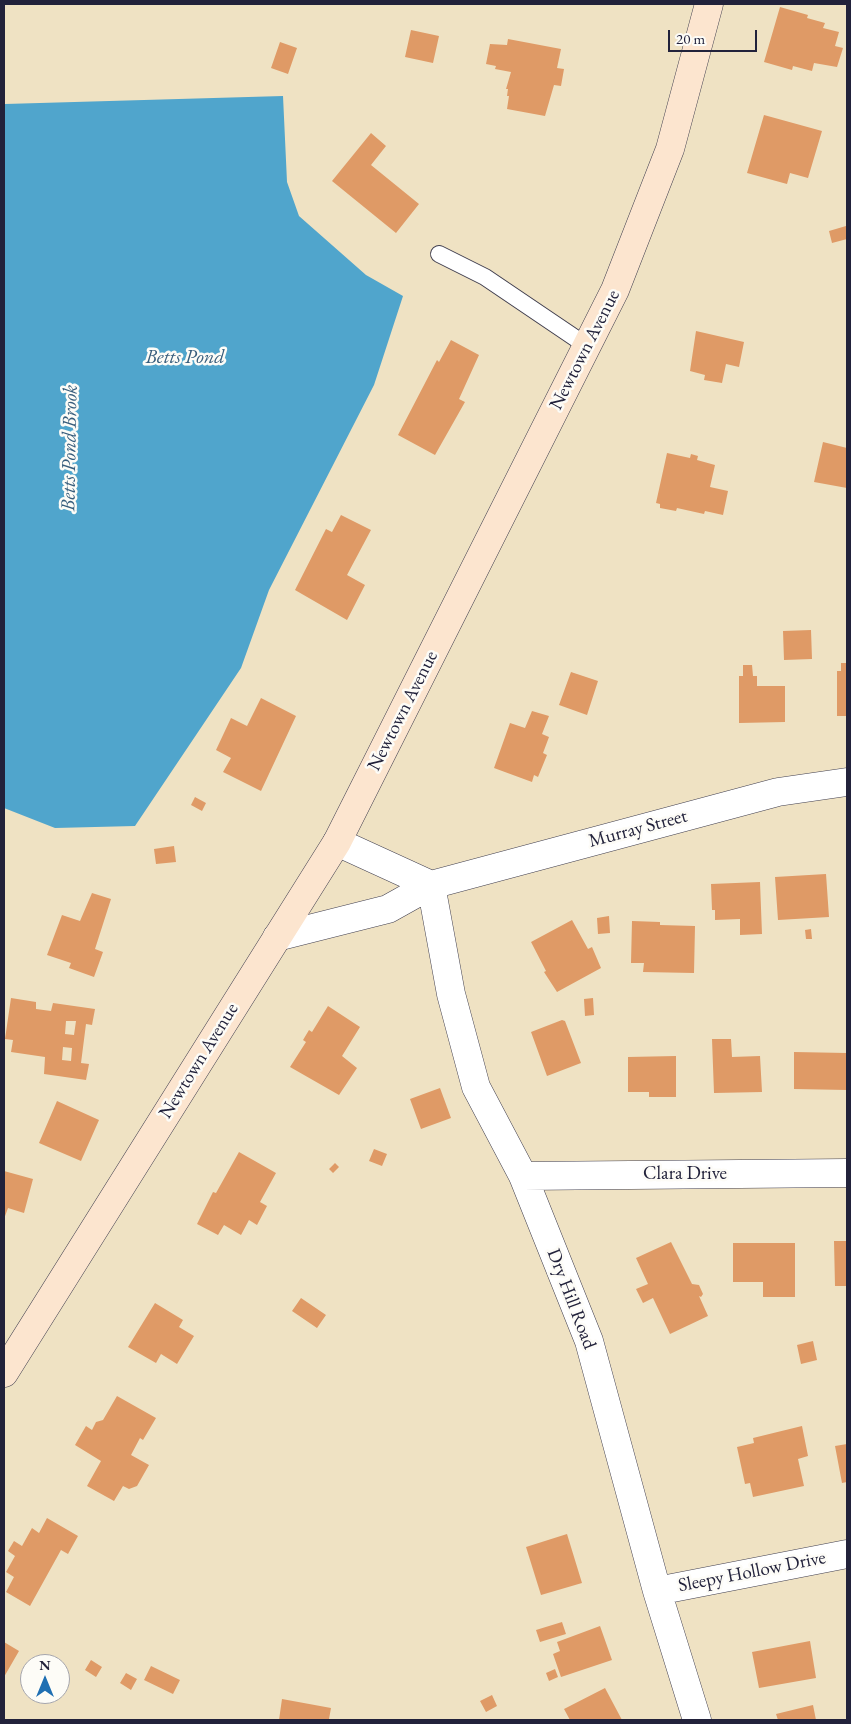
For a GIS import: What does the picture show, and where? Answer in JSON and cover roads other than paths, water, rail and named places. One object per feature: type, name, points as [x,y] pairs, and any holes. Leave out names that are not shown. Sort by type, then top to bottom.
[{"type":"main road","name":"Newtown Avenue","points":[[4,1372],[337,842],[615,290],[670,149],[709,4]]},
{"type":"street","name":"Murray Street","points":[[277,937],[388,909],[430,885],[778,792],[847,782]]},
{"type":"street","points":[[337,842],[430,885]]},
{"type":"street","name":"Dry Hill Road","points":[[430,885],[451,994],[476,1087],[523,1176],[589,1341],[657,1591],[697,1720]]},
{"type":"street","name":"Clara Drive","points":[[523,1176],[847,1173]]},
{"type":"street","name":"Sleepy Hollow Drive","points":[[657,1591],[847,1554]]},
{"type":"lane","points":[[439,254],[485,277],[587,346]]},
{"type":"water","name":"Betts Pond","points":[[283,96],[287,182],[299,216],[366,275],[403,296],[374,385],[269,590],[241,668],[135,826],[55,828],[4,808],[5,104]]},
{"type":"water label","name":"Betts Pond Brook","points":[[70,448]]}]
